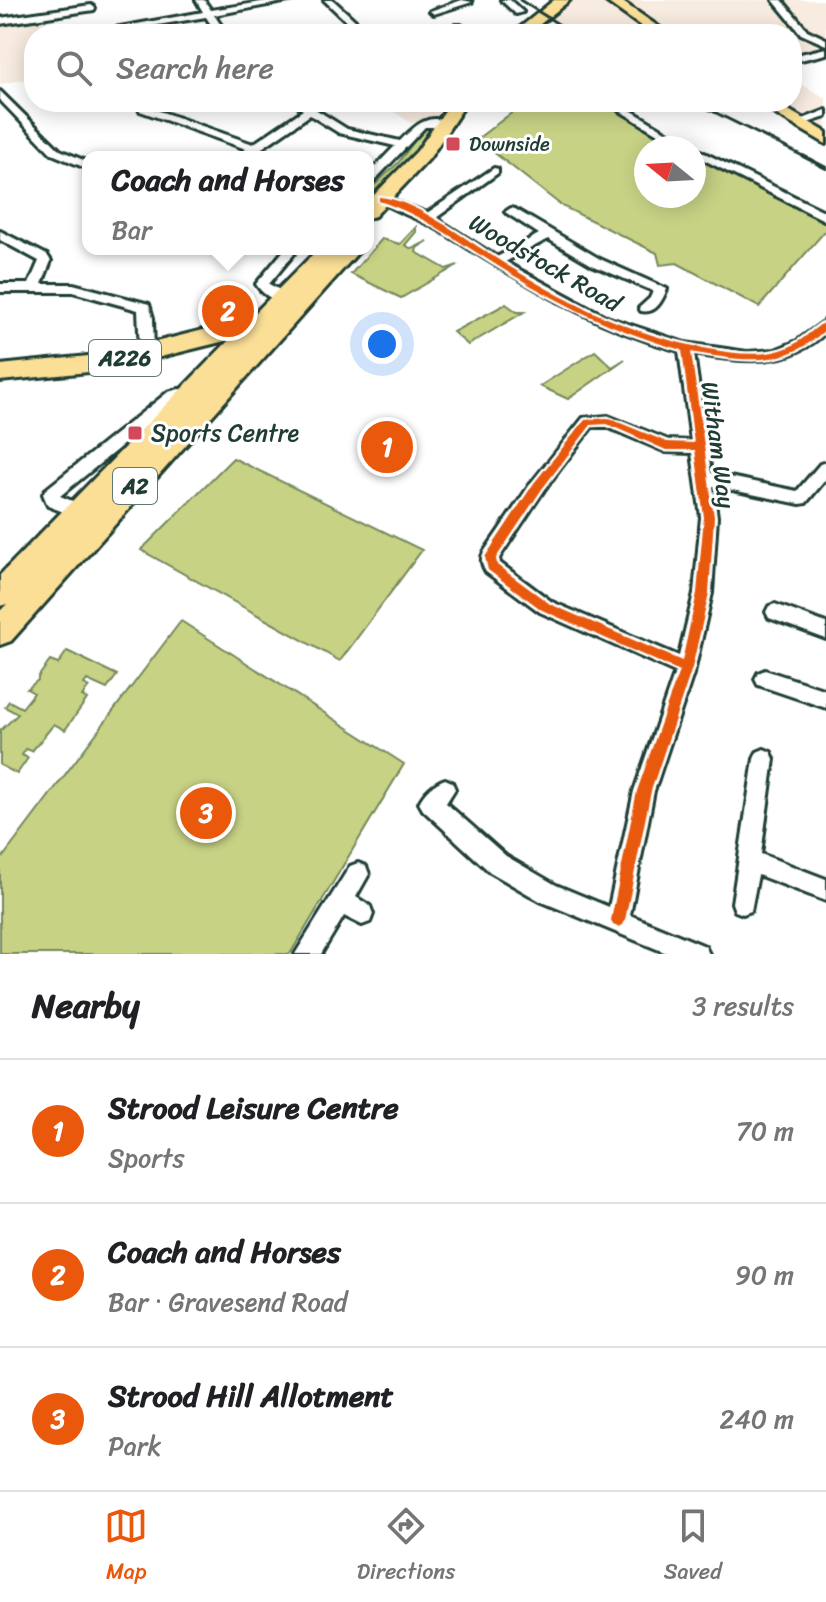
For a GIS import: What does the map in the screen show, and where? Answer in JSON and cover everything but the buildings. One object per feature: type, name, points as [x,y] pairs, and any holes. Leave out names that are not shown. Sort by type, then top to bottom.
[{"type":"main road","points":[[531,24],[563,0]]},
{"type":"main road","points":[[611,0],[647,24]]},
{"type":"main road","points":[[382,205],[423,155],[453,112]]},
{"type":"main road","points":[[780,112],[826,139]]},
{"type":"main road","name":"A2","points":[[291,300],[325,255]]},
{"type":"main road","name":"A2","points":[[0,632],[66,560],[196,404],[291,300],[325,265],[340,255]]},
{"type":"main road","name":"A226","points":[[0,373],[69,367],[147,353],[223,332],[258,337]]},
{"type":"main road","points":[[79,511],[89,516],[95,514],[196,404]]},
{"type":"main road","name":"A2","points":[[0,594],[79,511]]},
{"type":"main road","points":[[0,611],[49,560],[57,556],[66,560]]},
{"type":"street","points":[[200,0],[216,24]]},
{"type":"street","points":[[151,24],[290,0]]},
{"type":"street","points":[[328,0],[354,24]]},
{"type":"street","points":[[423,9],[434,14],[468,2],[466,0]]},
{"type":"street","points":[[505,0],[519,12]]},
{"type":"street","points":[[777,0],[797,24]]},
{"type":"street","points":[[0,21],[89,4],[99,24]]},
{"type":"street","points":[[802,30],[824,38]]},
{"type":"street","points":[[802,57],[824,54]]},
{"type":"street","points":[[0,94],[56,152],[82,163]]},
{"type":"street","points":[[152,112],[254,148]]},
{"type":"street","points":[[250,151],[307,112]]},
{"type":"street","points":[[313,112],[343,131],[403,145]]},
{"type":"street","points":[[627,112],[669,136]]},
{"type":"street","points":[[798,123],[826,113]]},
{"type":"street","points":[[374,175],[423,124],[445,124]]},
{"type":"street","points":[[706,156],[826,217]]},
{"type":"street","points":[[430,217],[494,171]]},
{"type":"street","name":"Woodstock Road","points":[[382,205],[430,217],[496,262],[590,317],[639,336],[740,357],[774,355],[806,345],[826,324]]},
{"type":"street","points":[[511,212],[596,262],[661,290],[656,300],[646,308]]},
{"type":"street","points":[[496,262],[548,234]]},
{"type":"street","points":[[0,235],[43,258],[43,267],[35,286]]},
{"type":"street","points":[[287,255],[263,283],[266,290],[291,300]]},
{"type":"street","points":[[0,288],[73,288],[144,307],[147,353]]},
{"type":"street","name":"Witham Way","points":[[618,920],[644,791],[686,668],[703,593],[709,517],[686,348]]},
{"type":"street","points":[[79,511],[51,499],[51,494],[173,396],[179,394],[196,404]]},
{"type":"street","points":[[686,668],[546,607],[492,567],[490,557],[583,426],[592,421],[606,420],[665,446],[700,447]]},
{"type":"street","points":[[705,478],[800,498],[826,468]]},
{"type":"street","points":[[775,612],[826,631]]},
{"type":"street","points":[[765,679],[826,699]]},
{"type":"street","points":[[743,903],[764,759]]},
{"type":"street","points":[[445,789],[430,803],[498,864],[548,893],[697,954]]},
{"type":"street","points":[[749,860],[826,890]]},
{"type":"street","points":[[307,954],[358,874]]},
{"type":"street","points":[[341,901],[362,914]]},
{"type":"shaded area","points":[[575,0],[770,0],[790,24],[558,24],[549,19]]},
{"type":"shaded area","points":[[785,0],[826,0],[826,37],[809,29]]},
{"type":"shaded area","points":[[44,20],[46,24],[24,24],[24,80],[0,84],[0,27]]},
{"type":"shaded area","points":[[802,36],[825,48],[802,54]]},
{"type":"shaded area","points":[[802,85],[826,98],[826,130],[791,112],[802,112]]},
{"type":"shaded area","points":[[394,112],[444,112],[438,119],[411,123]]},
{"type":"green space","points":[[513,112],[623,112],[668,136],[634,136],[634,208],[706,208],[706,157],[826,222],[826,230],[759,307],[677,263],[660,265],[657,253],[562,206],[477,139]]},
{"type":"green space","points":[[434,126],[414,158],[374,196],[374,185],[398,163],[425,127]]},
{"type":"green space","points":[[416,227],[416,232],[405,245],[412,249],[428,241],[416,252],[446,269],[458,265],[401,298],[351,274],[368,255],[374,255],[374,248],[382,239],[400,244]]},
{"type":"green space","points":[[506,304],[517,312],[524,312],[468,345],[453,332]]},
{"type":"green space","points":[[595,351],[612,367],[625,359],[568,399],[540,386]]},
{"type":"green space","points":[[233,458],[422,550],[340,661],[141,550]]},
{"type":"green space","points":[[181,621],[404,764],[290,954],[0,954],[0,861]]},
{"type":"green space","points":[[67,651],[117,675],[107,689],[87,680],[84,684],[89,687],[82,696],[87,699],[65,730],[54,724],[32,751],[26,749],[22,755],[28,758],[17,774],[0,765],[0,731],[18,714],[5,707],[9,701],[22,708],[34,693],[27,689],[38,680],[50,661],[58,664]]},
{"type":"railway","points":[[520,0],[558,24]]},
{"type":"railway","points":[[714,112],[804,156]]},
{"type":"railway","points":[[804,156],[826,168]]},
{"type":"cycle path","points":[[382,199],[428,219],[576,308],[656,340],[715,353],[775,355],[801,345],[826,324]]},
{"type":"cycle path","points":[[618,920],[644,791],[686,668],[703,593],[709,517],[686,348]]},
{"type":"cycle path","points":[[686,668],[546,607],[492,567],[490,557],[538,486],[588,422],[608,421],[666,446],[700,447]]},
{"type":"place","name":"Downside","points":[[453,144]]},
{"type":"place","name":"Coach and Horses","points":[[228,311]]},
{"type":"place","name":"Sports Centre","points":[[135,433]]},
{"type":"place","name":"Strood Leisure Centre","points":[[387,447]]},
{"type":"place","name":"Strood Hill Allotment","points":[[206,813]]}]
